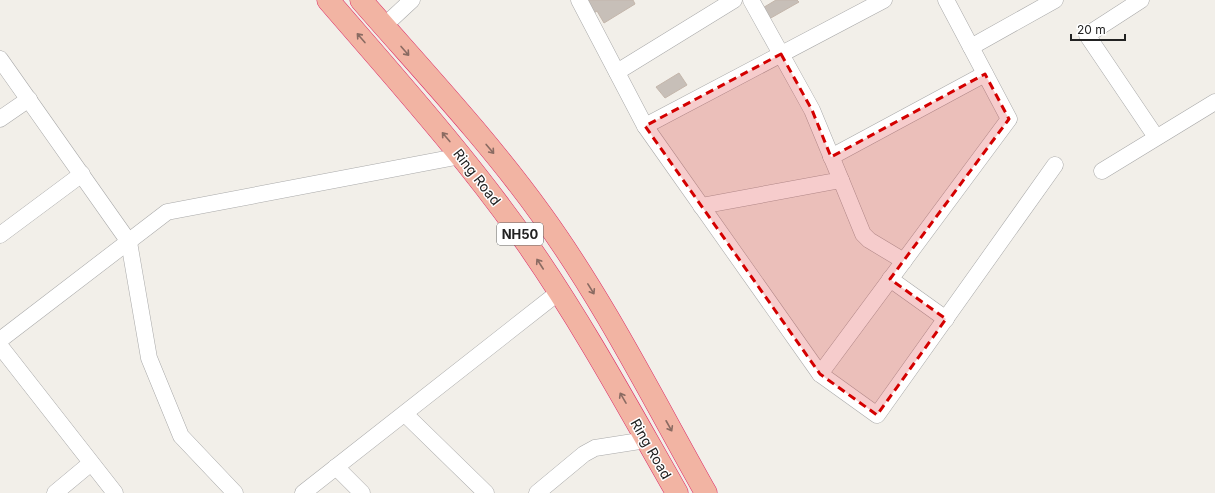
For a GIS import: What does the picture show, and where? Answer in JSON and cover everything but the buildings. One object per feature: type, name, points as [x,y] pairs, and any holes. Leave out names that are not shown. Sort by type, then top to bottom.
[{"type":"highway","name":"Ring Road","points":[[328,0],[461,156],[528,246],[560,292],[581,326],[677,493]]},
{"type":"highway","name":"Ring Road","points":[[361,0],[494,154],[541,214],[591,290],[706,493]]},
{"type":"street","points":[[384,26],[412,0]]},
{"type":"street","points":[[579,0],[645,126],[820,374],[877,414],[1055,165]]},
{"type":"street","points":[[617,72],[734,0]]},
{"type":"street","points":[[751,0],[812,110],[863,234],[868,240],[904,261]]},
{"type":"street","points":[[645,126],[884,0]]},
{"type":"street","points":[[820,374],[1009,119],[946,0]]},
{"type":"street","points":[[971,47],[1055,0]]},
{"type":"street","points":[[1141,0],[1087,35],[1156,137]]},
{"type":"street","points":[[0,59],[129,242],[149,358],[181,436],[235,493]]},
{"type":"street","points":[[831,157],[985,74]]},
{"type":"street","points":[[0,119],[29,99]]},
{"type":"street","points":[[1102,171],[1215,102]]},
{"type":"street","points":[[0,340],[167,212],[461,156]]},
{"type":"street","points":[[0,235],[82,174]]},
{"type":"street","points":[[701,206],[841,180]]},
{"type":"street","points":[[890,279],[946,318]]},
{"type":"street","points":[[303,493],[560,292]]},
{"type":"street","points":[[0,346],[115,493]]},
{"type":"street","points":[[405,414],[486,493]]},
{"type":"street","points":[[537,493],[584,454],[595,448],[646,440]]},
{"type":"street","points":[[55,493],[91,463]]},
{"type":"street","points":[[336,467],[362,493]]},
{"type":"highlighted area","points":[[781,54],[812,110],[831,157],[985,74],[1009,119],[890,279],[946,319],[877,415],[820,374],[645,126]]}]
